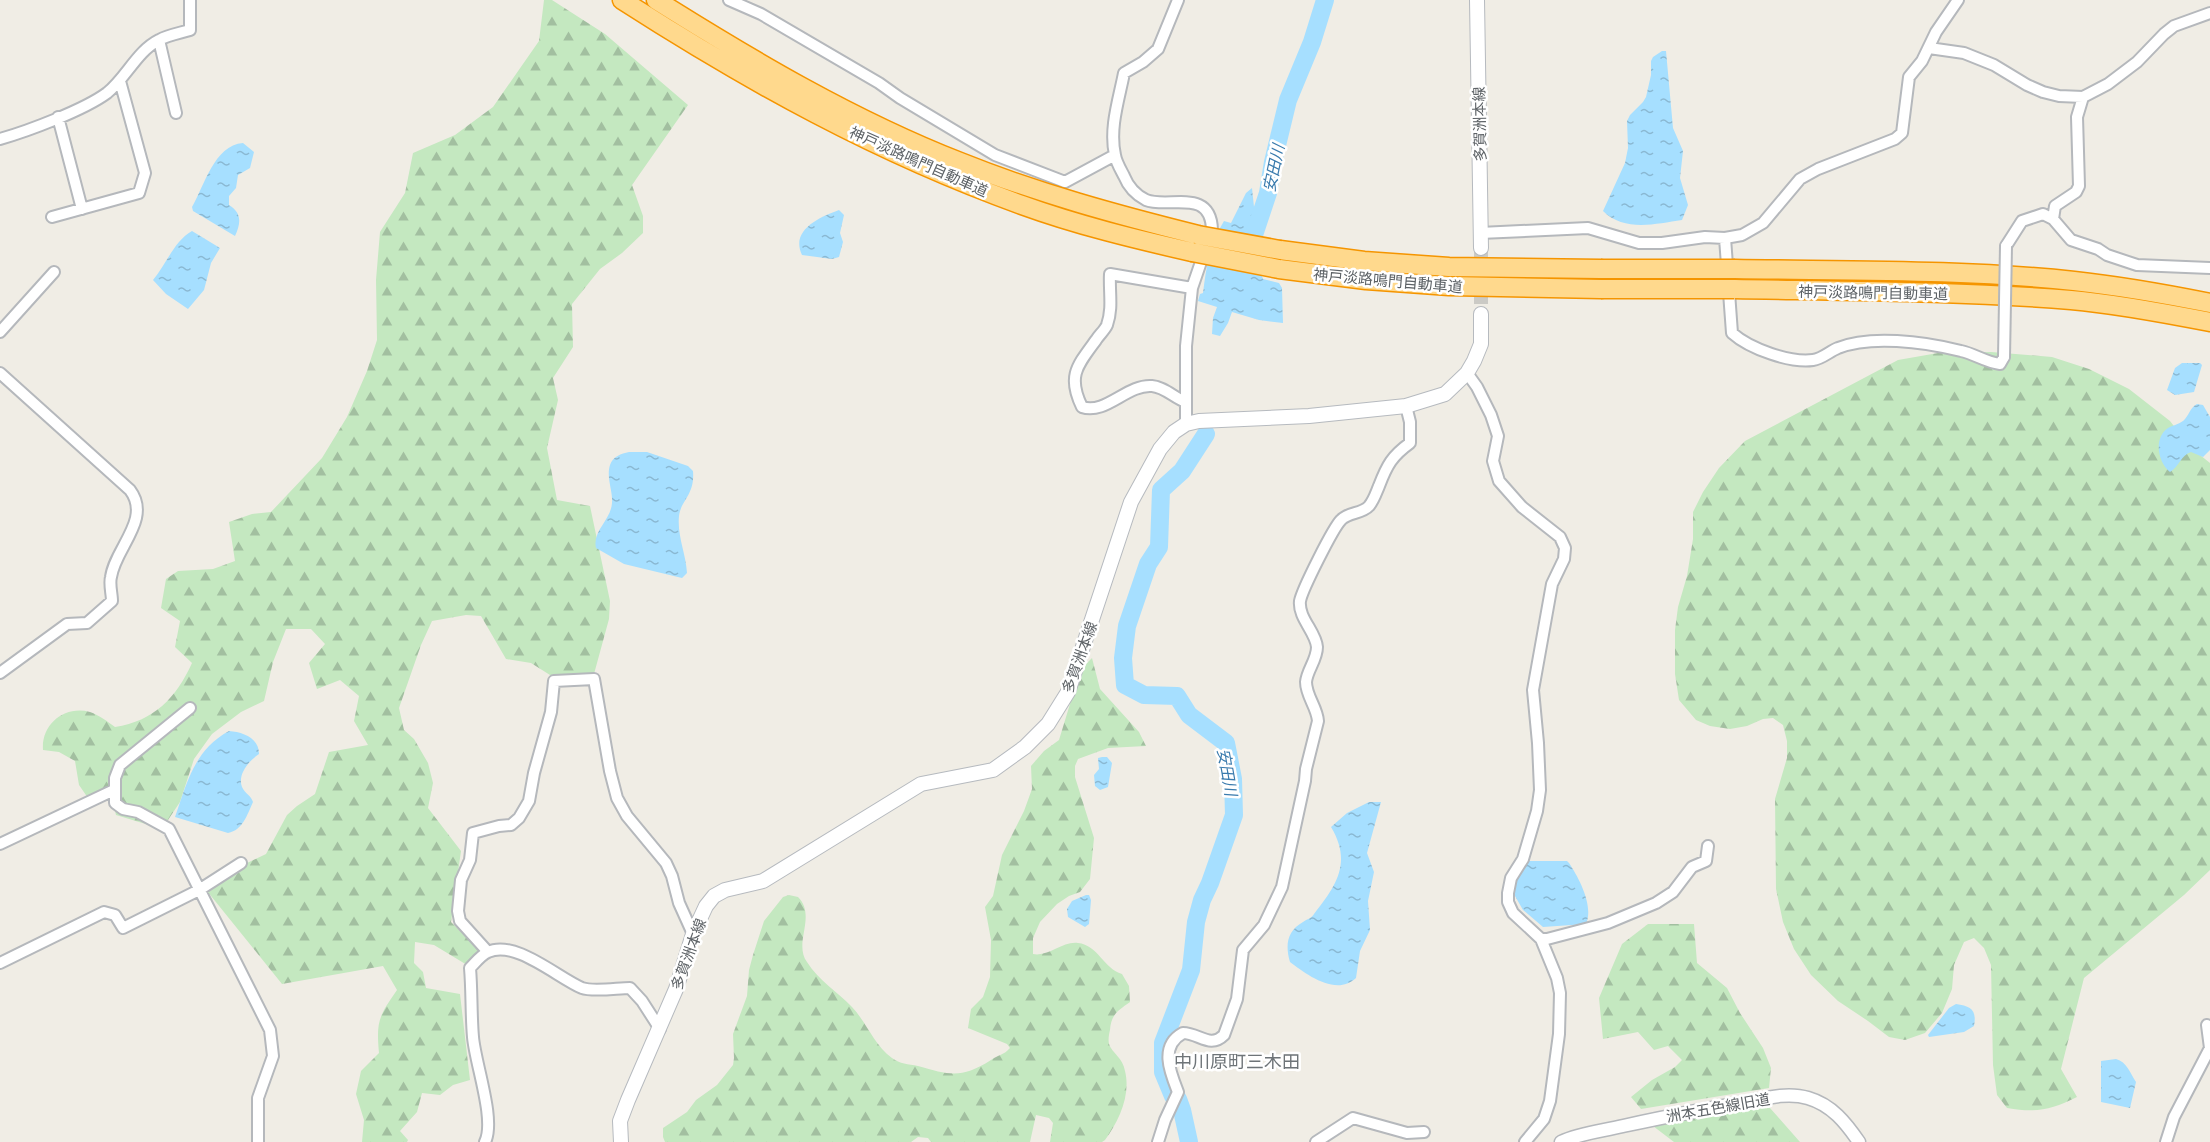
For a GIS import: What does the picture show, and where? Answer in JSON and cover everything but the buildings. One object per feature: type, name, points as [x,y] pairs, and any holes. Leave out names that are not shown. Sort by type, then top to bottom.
[{"type":"highway","name":"神戸淡路鳴門自動車道","points":[[622,0],[758,83],[817,115],[953,178],[1023,205],[1115,234],[1195,244],[1280,250],[1364,261],[1449,267],[1903,272],[2073,281],[2147,291],[2210,303]]},
{"type":"highway","name":"神戸淡路鳴門自動車道","points":[[656,0],[753,59],[825,99],[959,162],[1028,187],[1122,216],[1195,244],[1279,269],[1366,280],[1449,286],[1897,291],[2072,300],[2210,322]]},
{"type":"main road","name":"多賀洲本線","points":[[1477,0],[1481,248]]},
{"type":"main road","points":[[1186,424],[1199,421],[1309,416],[1406,406],[1445,394],[1467,373],[1481,344],[1481,314]]},
{"type":"main road","name":"多賀洲本線","points":[[621,1142],[620,1121],[676,989],[693,934],[706,906],[714,896],[726,890],[763,881],[921,784],[993,770],[1025,747],[1048,724],[1068,692],[1131,502],[1160,449],[1174,432],[1186,424]]},
{"type":"street","points":[[0,139],[93,102],[120,81],[145,51],[159,40],[190,30],[190,0]]},
{"type":"street","points":[[729,0],[781,26],[879,83],[995,155],[1065,182],[1115,155]]},
{"type":"street","points":[[1178,0],[1158,49],[1143,62],[1124,73],[1113,124],[1115,155],[1129,187],[1146,200],[1188,202],[1198,205],[1207,211],[1212,220],[1212,230],[1192,288],[1186,346],[1186,424]]},
{"type":"street","points":[[1480,233],[1588,228],[1639,243],[1742,235],[1763,223],[1800,179],[1818,169],[1895,139],[1902,133],[1909,77],[1922,62],[1936,32],[1958,0]]},
{"type":"street","points":[[1929,48],[1964,52],[1994,65],[2043,92],[2059,96],[2083,97],[2108,84],[2137,62],[2174,26],[2210,13]]},
{"type":"street","points":[[159,40],[176,113]]},
{"type":"street","points":[[52,217],[139,194],[145,173],[120,81]]},
{"type":"street","points":[[2053,219],[2055,206],[2076,192],[2079,186],[2077,117],[2083,97]]},
{"type":"street","points":[[58,117],[82,209]]},
{"type":"street","points":[[1725,238],[1732,333],[1742,342],[1766,352],[1797,360],[1816,360],[1836,348],[1855,343],[1897,341],[1962,351],[1985,362],[2000,364],[2004,357],[2006,246],[2022,221],[2043,214],[2053,219],[2071,240],[2137,265],[2210,268]]},
{"type":"street","points":[[0,332],[54,272]]},
{"type":"street","points":[[1186,402],[1156,386],[1143,386],[1099,407],[1089,409],[1082,406],[1074,391],[1073,377],[1089,349],[1107,325],[1112,301],[1110,274],[1192,288]]},
{"type":"street","points":[[0,373],[130,490],[135,496],[138,513],[111,577],[112,601],[87,623],[67,624],[0,673]]},
{"type":"street","points":[[1467,373],[1491,415],[1498,436],[1493,461],[1499,482],[1522,507],[1560,537],[1565,549],[1564,559],[1552,584],[1533,690],[1539,743],[1540,790],[1537,811],[1523,859],[1511,878],[1508,893],[1508,902],[1513,913],[1541,939],[1557,978],[1560,993],[1559,1034],[1548,1112],[1540,1126],[1525,1142]]},
{"type":"street","points":[[1158,1142],[1178,1092],[1168,1065],[1168,1053],[1172,1041],[1183,1033],[1210,1041],[1220,1039],[1224,1035],[1237,999],[1243,950],[1264,925],[1282,887],[1318,721],[1317,713],[1308,695],[1306,682],[1316,655],[1316,640],[1306,624],[1300,602],[1330,534],[1342,518],[1367,509],[1395,454],[1410,443],[1410,422],[1406,406]]},
{"type":"street","points":[[488,952],[460,921],[458,911],[461,880],[470,860],[473,833],[511,825],[519,818],[529,801],[534,773],[552,712],[554,681],[594,679],[617,798],[627,816],[666,863],[679,903],[693,934]]},
{"type":"street","points":[[190,708],[120,765],[115,778],[115,803],[123,809],[138,812],[169,829],[270,1030],[273,1056],[258,1098],[258,1142]]},
{"type":"street","points":[[0,844],[114,790]]},
{"type":"street","points":[[1541,939],[1608,923],[1656,903],[1673,892],[1692,867],[1706,861],[1708,846]]},
{"type":"street","points":[[0,963],[104,912],[115,915],[123,928],[199,890],[241,863]]},
{"type":"street","points":[[485,1142],[488,1137],[487,1110],[473,1039],[471,968],[488,952],[508,950],[542,965],[583,988],[630,988],[642,1001],[660,1029]]},
{"type":"street","points":[[2166,1142],[2174,1117],[2210,1048],[2206,1025]]},
{"type":"street","name":"洲本五色線旧道","points":[[1561,1142],[1689,1112],[1764,1098],[1795,1095],[1808,1098],[1829,1108],[1846,1123],[1860,1142]]},
{"type":"street","points":[[1316,1142],[1353,1118],[1407,1133],[1424,1132]]},
{"type":"green space","points":[[544,0],[552,0],[605,34],[688,105],[632,185],[643,216],[643,233],[622,253],[600,269],[572,304],[573,347],[553,378],[558,400],[547,448],[557,500],[590,506],[610,601],[609,619],[594,674],[550,675],[531,663],[506,659],[481,616],[466,615],[432,621],[399,708],[404,730],[414,739],[428,763],[433,783],[428,808],[461,851],[451,922],[479,950],[467,965],[434,945],[415,942],[414,963],[423,972],[426,988],[460,994],[470,1080],[453,1085],[440,1095],[422,1093],[417,1112],[400,1131],[408,1140],[407,1142],[362,1142],[364,1120],[356,1094],[361,1071],[379,1053],[380,1019],[397,990],[383,966],[282,984],[207,891],[247,863],[266,854],[287,815],[315,794],[329,752],[368,745],[354,721],[359,696],[340,680],[317,689],[309,663],[325,644],[311,629],[286,629],[273,662],[264,701],[241,712],[212,734],[194,759],[180,802],[162,829],[116,815],[112,798],[88,798],[79,785],[75,761],[59,752],[43,750],[43,741],[50,725],[64,714],[72,711],[90,712],[115,727],[129,724],[162,706],[179,687],[192,663],[175,647],[180,621],[161,608],[166,579],[178,571],[213,569],[235,561],[229,522],[252,514],[271,512],[322,458],[347,417],[367,371],[377,340],[376,280],[380,232],[405,193],[413,153],[455,135],[493,107],[539,41]]},
{"type":"green space","points":[[1991,352],[2052,357],[2089,369],[2129,389],[2170,421],[2190,447],[2210,463],[2210,870],[2184,895],[2084,978],[2061,1069],[2077,1097],[2051,1108],[2035,1110],[2007,1108],[1997,1095],[1993,1065],[1991,965],[1984,948],[1974,938],[1964,942],[1954,965],[1952,989],[1942,1013],[1925,1033],[1905,1040],[1889,1037],[1838,1001],[1811,975],[1794,949],[1783,922],[1776,889],[1775,799],[1787,758],[1787,741],[1783,725],[1773,718],[1730,729],[1710,726],[1696,720],[1679,700],[1675,674],[1675,630],[1693,539],[1693,512],[1719,468],[1745,441],[1898,360],[1938,353]]},
{"type":"green space","points":[[1092,658],[1100,689],[1139,732],[1146,746],[1108,748],[1078,759],[1075,766],[1075,777],[1094,838],[1090,879],[1080,892],[1057,904],[1040,922],[1033,938],[1033,954],[1045,953],[1066,944],[1085,945],[1096,952],[1110,967],[1122,974],[1129,986],[1130,1002],[1114,1016],[1109,1039],[1110,1047],[1124,1066],[1125,1098],[1115,1125],[1105,1140],[1102,1142],[1050,1142],[1053,1123],[1049,1118],[1036,1115],[1030,1142],[931,1142],[928,1138],[918,1137],[911,1142],[665,1142],[663,1128],[687,1112],[696,1100],[717,1085],[733,1065],[733,1034],[747,996],[749,970],[764,921],[783,897],[789,895],[798,897],[803,904],[806,921],[802,946],[807,962],[822,980],[852,1007],[880,1047],[892,1058],[904,1064],[955,1074],[981,1066],[1010,1048],[1007,1044],[968,1028],[971,1009],[983,997],[990,977],[991,940],[985,907],[993,896],[1002,855],[1024,811],[1032,789],[1031,766],[1044,751],[1059,740],[1077,681],[1084,666]]},
{"type":"green space","points":[[1648,924],[1694,924],[1697,963],[1727,988],[1763,1048],[1771,1068],[1769,1088],[1641,1109],[1631,1097],[1682,1060],[1668,1046],[1654,1050],[1638,1032],[1603,1039],[1599,998],[1622,944]]},
{"type":"green space","points":[[1749,1108],[1770,1108],[1800,1142],[1674,1142],[1653,1126]]},
{"type":"water","points":[[1662,51],[1666,51],[1673,128],[1683,151],[1680,178],[1688,205],[1682,220],[1640,225],[1620,222],[1603,211],[1625,163],[1628,148],[1627,121],[1646,97],[1651,75],[1651,61]]},
{"type":"water","points":[[243,143],[254,152],[250,168],[238,175],[236,188],[229,196],[229,205],[236,211],[239,219],[235,236],[193,211],[192,207],[217,159],[224,151]]},
{"type":"water","points":[[1252,188],[1261,274],[1263,279],[1279,283],[1282,288],[1283,323],[1259,320],[1232,312],[1220,336],[1212,334],[1213,318],[1217,307],[1198,301],[1200,294],[1203,293],[1209,256],[1219,229],[1224,221],[1231,223],[1246,193]]},
{"type":"water","points":[[839,210],[844,215],[840,233],[843,242],[839,257],[832,259],[802,255],[799,246],[803,232],[824,216]]},
{"type":"water","points":[[192,231],[220,248],[211,263],[204,290],[188,309],[166,294],[153,280],[175,247]]},
{"type":"water","points":[[2182,363],[2202,365],[2194,392],[2175,395],[2167,390],[2175,368]]},
{"type":"water","points":[[2197,404],[2203,405],[2210,417],[2210,450],[2203,457],[2191,452],[2182,458],[2170,472],[2160,457],[2160,438],[2168,428],[2183,421]]},
{"type":"water","points":[[629,452],[647,452],[688,466],[693,471],[692,486],[679,516],[679,531],[687,573],[682,578],[624,564],[596,548],[597,536],[611,509],[612,494],[609,474],[611,462],[615,457]]},
{"type":"water","points":[[229,731],[240,733],[253,740],[259,754],[248,764],[241,777],[242,787],[253,802],[241,825],[228,833],[175,817],[193,768],[207,748]]},
{"type":"water","points":[[1107,757],[1112,763],[1108,787],[1100,790],[1095,786],[1094,775],[1099,769],[1098,758]]},
{"type":"water","points":[[1369,802],[1381,802],[1367,853],[1374,872],[1368,901],[1370,930],[1360,951],[1356,978],[1340,985],[1322,982],[1290,962],[1289,939],[1298,926],[1313,915],[1329,893],[1339,873],[1340,851],[1331,827],[1347,813]]},
{"type":"water","points":[[1526,861],[1567,861],[1569,863],[1581,884],[1587,901],[1586,924],[1543,927],[1523,910],[1515,896],[1513,882]]},
{"type":"water","points":[[1089,895],[1091,900],[1089,924],[1085,927],[1068,917],[1067,909],[1072,901]]},
{"type":"water","points":[[1956,1004],[1972,1010],[1975,1016],[1974,1026],[1964,1032],[1929,1037],[1928,1035],[1949,1008]]},
{"type":"water","points":[[2116,1059],[2126,1065],[2136,1082],[2130,1108],[2101,1102],[2101,1061]]},
{"type":"waterway","name":"安田川","points":[[1249,250],[1268,193],[1288,100],[1312,42],[1325,0]]},
{"type":"waterway","name":"安田川","points":[[1189,1142],[1178,1099],[1173,1096],[1163,1072],[1163,1043],[1191,970],[1196,922],[1202,900],[1234,815],[1233,779],[1226,743],[1189,715],[1177,696],[1144,695],[1125,685],[1123,658],[1127,626],[1148,564],[1159,547],[1161,490],[1182,471],[1206,434]]},
{"type":"tunnel","points":[[1481,248],[1481,314]]},
{"type":"district","name":"中川原町三木田","points":[[1237,1061]]}]
